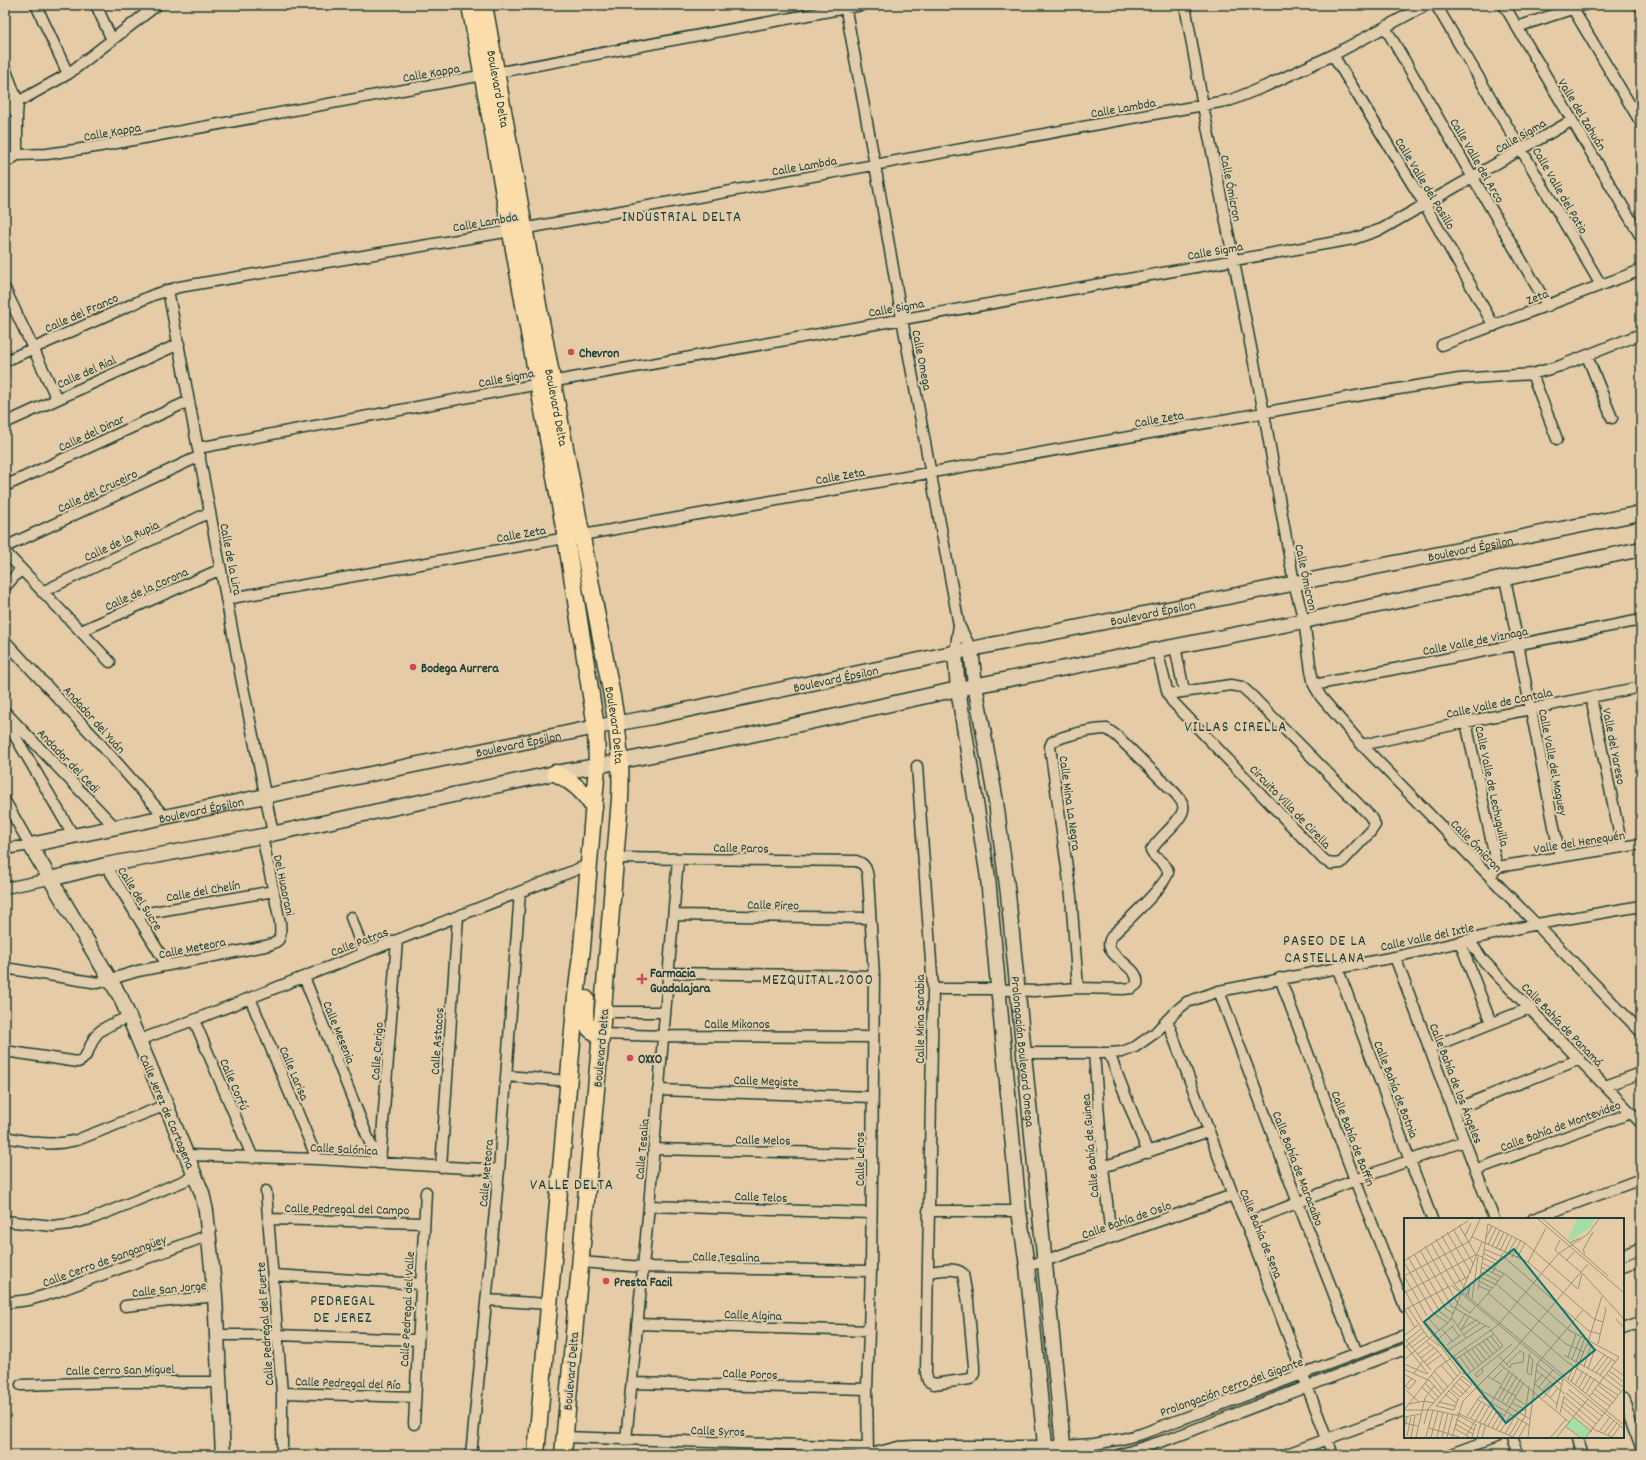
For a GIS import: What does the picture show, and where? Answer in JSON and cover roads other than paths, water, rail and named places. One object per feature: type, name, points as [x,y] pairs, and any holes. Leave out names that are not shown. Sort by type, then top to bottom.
[{"type":"main road","name":"Boulevard Delta","points":[[470,5],[490,75]]},
{"type":"main road","name":"Boulevard Delta","points":[[484,5],[490,75],[574,537],[617,723],[621,762],[616,858],[563,1455]]},
{"type":"main road","name":"Boulevard Delta","points":[[536,1455],[597,766],[596,727],[574,537]]},
{"type":"main road","points":[[555,773],[575,784],[594,808]]},
{"type":"main road","points":[[582,948],[585,957],[587,976],[585,1020],[590,1029],[595,1033],[601,1034]]},
{"type":"street","points":[[36,5],[68,74]]},
{"type":"street","points":[[96,5],[112,40]]},
{"type":"street","points":[[13,108],[68,74],[157,5]]},
{"type":"street","name":"Calle Kappa","points":[[17,155],[47,154],[95,148],[490,75],[845,6],[862,5]]},
{"type":"street","name":"Calle Ómicron","points":[[1185,5],[1203,106],[1264,413],[1294,583],[1304,621],[1310,671],[1314,685],[1321,697],[1362,745],[1641,1032]]},
{"type":"street","name":"Calle Lambda","points":[[168,290],[235,277],[518,229],[1203,106],[1248,94],[1333,55],[1426,5]]},
{"type":"street","name":"Calle Valle del Patio","points":[[1436,5],[1601,285]]},
{"type":"street","name":"Valle del Zahuán","points":[[1504,5],[1571,121],[1641,237]]},
{"type":"street","points":[[1517,28],[1584,5]]},
{"type":"street","name":"Calle Omega","points":[[845,6],[876,165],[902,320],[959,626],[971,649]]},
{"type":"street","points":[[1573,9],[1641,123]]},
{"type":"street","name":"Calle Valle del Arco","points":[[1385,27],[1548,306]]},
{"type":"street","name":"Calle Valle del Pasillo","points":[[1333,55],[1425,205],[1494,326]]},
{"type":"street","points":[[5,68],[13,108],[17,155],[5,163]]},
{"type":"street","points":[[5,94],[13,108]]},
{"type":"street","name":"Calle Sigma","points":[[199,452],[546,383],[1233,260],[1353,240],[1382,229],[1571,121]]},
{"type":"street","name":"Zeta","points":[[1442,345],[1641,270]]},
{"type":"street","name":"Calle de la Lira","points":[[168,290],[179,344],[188,402],[199,452],[265,796],[267,834]]},
{"type":"street","name":"Calle del Franco","points":[[5,361],[168,290]]},
{"type":"street","points":[[6,295],[57,399]]},
{"type":"street","name":"Calle Zeta","points":[[226,599],[1459,379],[1532,374],[1640,336]]},
{"type":"street","name":"Calle del Rial","points":[[5,423],[179,344]]},
{"type":"street","points":[[1586,356],[1612,418]]},
{"type":"street","points":[[1532,374],[1557,439]]},
{"type":"street","name":"Calle del Dinar","points":[[5,486],[188,402]]},
{"type":"street","name":"Calle del Cruceiro","points":[[5,547],[199,452]]},
{"type":"street","name":"Calle de la Rupia","points":[[42,592],[210,512]]},
{"type":"street","name":"Boulevard Épsilon","points":[[30,845],[114,826],[596,727],[653,717],[971,649],[1641,513]]},
{"type":"street","points":[[5,888],[50,879],[106,865],[267,834],[555,773],[621,762],[746,736],[975,685],[1304,621],[1641,549]]},
{"type":"street","points":[[5,552],[110,662]]},
{"type":"street","points":[[5,588],[21,569]]},
{"type":"street","name":"Calle de la Corona","points":[[81,631],[221,569]]},
{"type":"street","name":"Calle Valle del Maguey","points":[[1505,578],[1560,857]]},
{"type":"street","name":"Calle Valle de Viznaga","points":[[1314,685],[1641,620]]},
{"type":"street","name":"Calle Omega","points":[[955,653],[959,626]]},
{"type":"street","name":"Andador del Yuán","points":[[5,641],[164,816]]},
{"type":"street","points":[[1175,646],[1184,691]]},
{"type":"street","name":"Prolongación Boulevard Omega","points":[[971,649],[975,685],[996,802],[1008,894],[1063,1450]]},
{"type":"street","name":"Circuito Villa de Cirella","points":[[1157,650],[1168,694],[1180,710],[1329,863],[1336,865],[1341,863],[1371,831],[1374,825],[1370,816],[1246,690],[1237,685],[1231,685],[1168,694]]},
{"type":"street","name":"Prolongación Boulevard Omega","points":[[955,653],[958,689],[988,878],[1019,1211],[1027,1266],[1046,1450]]},
{"type":"street","name":"Calle Valle de Cantala","points":[[1362,745],[1466,722],[1641,687]]},
{"type":"street","name":"Valle del Yareso","points":[[1591,697],[1622,847]]},
{"type":"street","name":"Andador del Cedi","points":[[5,712],[114,826]]},
{"type":"street","name":"Andador del Cedi","points":[[5,719],[73,835]]},
{"type":"street","name":"Calle Valle de Lechuguilla","points":[[1466,722],[1497,868]]},
{"type":"street","name":"Calle Mina La Negra","points":[[933,989],[1034,991],[1078,988],[1123,989],[1137,984],[1138,980],[1135,974],[1112,952],[1108,943],[1113,935],[1167,878],[1167,868],[1154,856],[1151,851],[1177,821],[1184,809],[1183,804],[1176,794],[1117,736],[1107,729],[1092,730],[1058,739],[1052,742],[1050,747],[1071,896],[1078,988]]},
{"type":"street","name":"Calle Mina Sarabia","points":[[917,766],[933,989],[926,1374],[928,1381],[934,1384],[970,1379],[974,1374],[974,1366],[968,1302],[961,1271],[928,1272]]},
{"type":"street","name":"Calle Jerez de Cartagena","points":[[5,801],[110,980],[129,1017],[196,1176],[206,1211],[210,1235],[218,1335],[223,1455]]},
{"type":"street","name":"Del Huaorani","points":[[267,834],[274,891],[280,922],[279,940]]},
{"type":"street","name":"Valle del Henequén","points":[[1497,868],[1641,844]]},
{"type":"street","points":[[5,849],[30,845]]},
{"type":"street","name":"Calle Paros","points":[[616,858],[856,861],[865,866]]},
{"type":"street","name":"Calle Tesalia","points":[[626,1440],[649,1206],[665,1012],[670,973],[678,859]]},
{"type":"street","name":"Calle del Sucre","points":[[106,865],[167,965]]},
{"type":"street","name":"Calle Patras","points":[[139,1040],[194,1020],[588,865]]},
{"type":"street","name":"Calle Leros","points":[[865,866],[868,878],[874,976],[871,1271],[867,1389],[867,1455]]},
{"type":"street","points":[[1490,877],[1497,868]]},
{"type":"street","name":"Calle del Chelín","points":[[136,915],[274,891]]},
{"type":"street","name":"Calle Meteora","points":[[471,1455],[499,1170],[520,892]]},
{"type":"street","name":"Calle Valle del Ixtle","points":[[1023,1053],[1122,1052],[1146,1041],[1187,1002],[1219,991],[1395,957],[1537,924],[1641,906]]},
{"type":"street","name":"Calle Astacos","points":[[441,1167],[458,916]]},
{"type":"street","name":"Calle Pireo","points":[[675,916],[870,918]]},
{"type":"street","points":[[351,917],[364,953]]},
{"type":"street","name":"Calle Meteora","points":[[5,968],[98,983],[138,971],[265,946],[279,940]]},
{"type":"street","name":"Calle Cerigo","points":[[379,1163],[397,940]]},
{"type":"street","points":[[1464,941],[1491,1023]]},
{"type":"street","name":"Calle Bahía de Panamá","points":[[1464,941],[1641,1123]]},
{"type":"street","name":"Calle Bahía de los Ángeles","points":[[1395,957],[1494,1218]]},
{"type":"street","name":"Calle Bahía de Botnia","points":[[1337,967],[1432,1218]]},
{"type":"street","points":[[670,973],[874,976]]},
{"type":"street","name":"Calle Mesenia","points":[[304,976],[379,1163]]},
{"type":"street","name":"Calle Bahía de Baffin","points":[[1280,978],[1355,1180],[1404,1304]]},
{"type":"street","name":"Calle Bahía de Maracaibo","points":[[1219,991],[1298,1203],[1357,1353]]},
{"type":"street","name":"Calle Larisa","points":[[250,998],[317,1159]]},
{"type":"street","points":[[1430,1048],[1530,1008]]},
{"type":"street","points":[[603,1012],[665,1012]]},
{"type":"street","points":[[5,1052],[78,1062],[84,1059],[98,1033],[103,1029],[129,1017]]},
{"type":"street","name":"Calle Corfú","points":[[194,1020],[253,1158]]},
{"type":"street","name":"Calle Bahía de Sena","points":[[1167,1020],[1233,1195],[1246,1223],[1333,1455]]},
{"type":"street","name":"Calle Mikonos","points":[[601,1034],[663,1036],[873,1037]]},
{"type":"street","name":"Calle Bahía de Guinea","points":[[1094,1053],[1103,1168],[1111,1237]]},
{"type":"street","points":[[1109,1053],[1148,1153]]},
{"type":"street","points":[[1453,1110],[1580,1059]]},
{"type":"street","points":[[1605,1086],[1641,1073]]},
{"type":"street","points":[[506,1076],[569,1081]]},
{"type":"street","name":"Calle Megiste","points":[[658,1090],[872,1097]]},
{"type":"street","points":[[5,1137],[48,1145],[62,1143],[82,1138],[166,1105]]},
{"type":"street","name":"Calle Bahía de Montevideo","points":[[1476,1170],[1631,1112]]},
{"type":"street","points":[[1103,1168],[1209,1131]]},
{"type":"street","points":[[1246,1223],[1355,1180],[1464,1141]]},
{"type":"street","name":"Calle Melos","points":[[653,1149],[872,1154]]},
{"type":"street","name":"Calle Salónica","points":[[187,1155],[317,1159],[499,1170]]},
{"type":"street","points":[[5,1221],[47,1226],[70,1224],[90,1219],[196,1176]]},
{"type":"street","points":[[1536,1218],[1641,1179]]},
{"type":"street","name":"Calle Pedregal del Fuerte","points":[[266,1191],[282,1393],[282,1455]]},
{"type":"street","name":"Calle Pedregal del Valle","points":[[414,1424],[414,1397],[426,1192]]},
{"type":"street","name":"Calle Bahía de Oslo","points":[[1027,1266],[1233,1195]]},
{"type":"street","name":"Calle Telos","points":[[649,1206],[871,1213]]},
{"type":"street","points":[[928,1212],[1019,1211]]},
{"type":"street","name":"Calle Pedregal del Campo","points":[[269,1219],[424,1223]]},
{"type":"street","name":"Calle Cerro de Sangangüey","points":[[5,1303],[29,1300],[56,1292],[210,1235]]},
{"type":"street","points":[[1624,1255],[1641,1248]]},
{"type":"street","points":[[1624,1267],[1641,1260]]},
{"type":"street","name":"Calle Tesalina","points":[[581,1262],[643,1267],[871,1271]]},
{"type":"street","points":[[273,1275],[421,1284]]},
{"type":"street","name":"Calle San Jorge","points":[[125,1306],[215,1296]]},
{"type":"street","points":[[487,1300],[549,1304]]},
{"type":"street","points":[[1624,1329],[1641,1322]]},
{"type":"street","name":"Calle Algina","points":[[637,1324],[869,1330]]},
{"type":"street","points":[[218,1335],[278,1335],[418,1340]]},
{"type":"street","name":"Prolongación Cerro del Gigante","points":[[978,1447],[1063,1450],[1141,1434],[1404,1335]]},
{"type":"street","name":"Prolongación Cerro del Gigante","points":[[1118,1455],[1175,1437],[1404,1349]]},
{"type":"street","name":"Calle Cerro San Miguel","points":[[21,1386],[116,1382],[220,1382]]},
{"type":"street","name":"Calle Poros","points":[[632,1383],[867,1389]]},
{"type":"street","name":"Calle Pedregal del Río","points":[[282,1393],[414,1397]]},
{"type":"street","points":[[1624,1402],[1641,1447]]},
{"type":"street","points":[[1284,1455],[1404,1410]]},
{"type":"street","name":"Calle Syros","points":[[564,1437],[860,1447],[867,1455]]},
{"type":"street","points":[[1454,1454],[1494,1438]]},
{"type":"street","points":[[1512,1438],[1519,1455]]},
{"type":"street","points":[[1576,1438],[1583,1455]]},
{"type":"street","points":[[867,1455],[898,1447],[914,1446],[978,1447],[1022,1455]]},
{"type":"place","name":"Chevron","points":[[571,352]]},
{"type":"place","name":"Bodega Aurrera","points":[[413,667]]},
{"type":"place","name":"Farmacia Guadalajara","points":[[642,979]]},
{"type":"place","name":"OXXO","points":[[630,1058]]},
{"type":"place","name":"Presta Facil","points":[[606,1281]]},
{"type":"district","name":"INDUSTRIAL DELTA","points":[[682,216]]},
{"type":"district","name":"VILLAS CIRELLA","points":[[1236,726]]},
{"type":"district","name":"PASEO DE LA CASTELLANA","points":[[1325,948]]},
{"type":"district","name":"MEZQUITAL 2000","points":[[818,979]]},
{"type":"district","name":"VALLE DELTA","points":[[572,1184]]},
{"type":"district","name":"PEDREGAL DE JEREZ","points":[[343,1308]]}]
